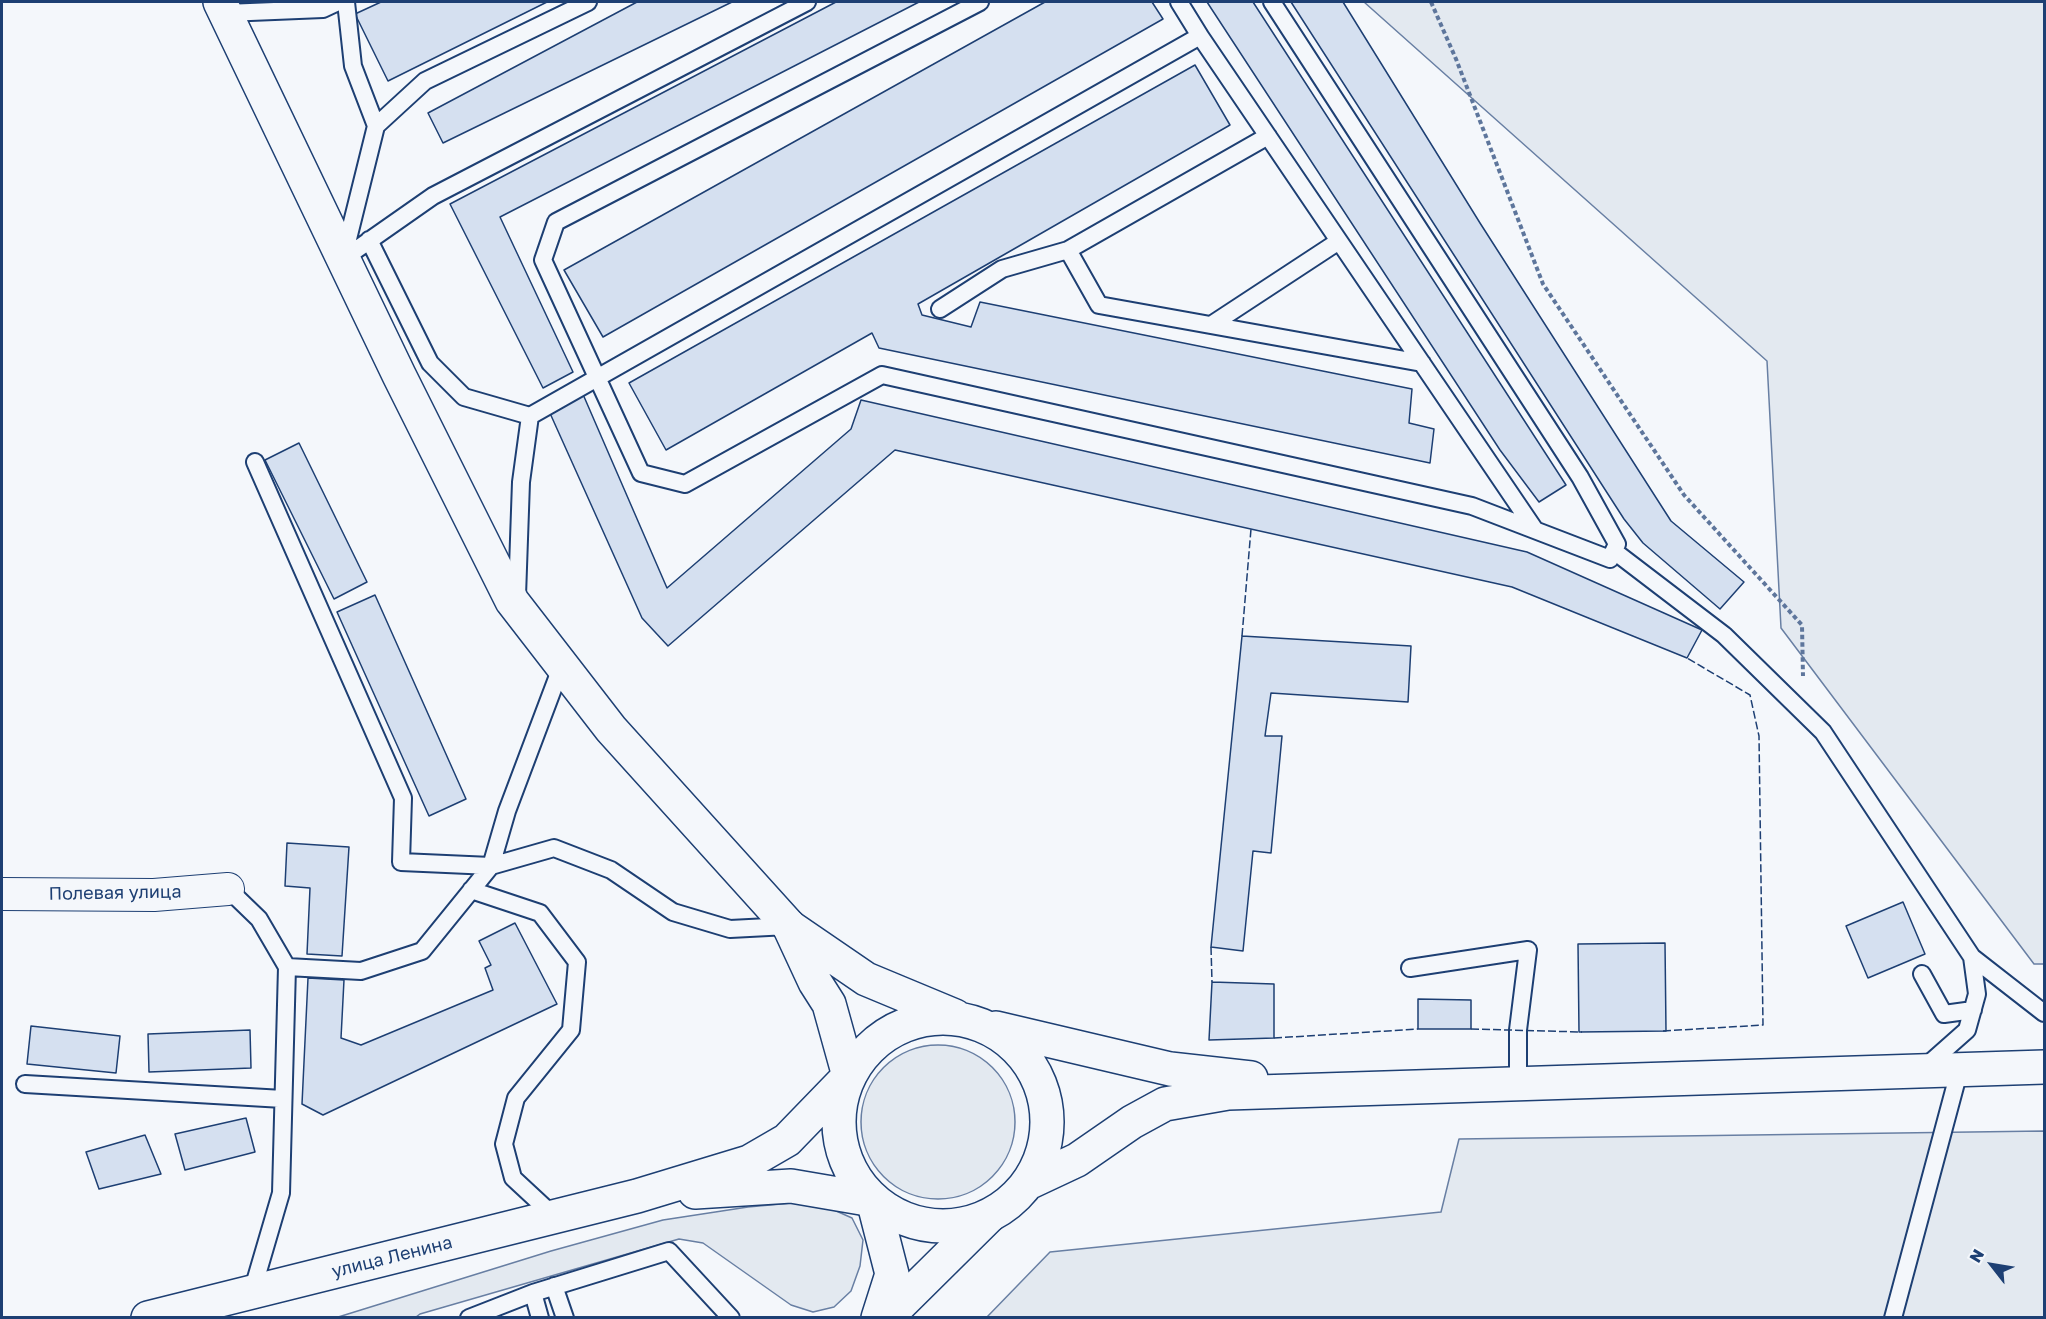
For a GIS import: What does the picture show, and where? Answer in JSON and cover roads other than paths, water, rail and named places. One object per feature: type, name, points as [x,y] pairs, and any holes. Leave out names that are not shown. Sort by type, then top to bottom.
[{"type":"main road","points":[[223,7],[409,395],[516,606],[611,729],[789,926],[866,979],[973,1022],[1008,1040],[1030,1064],[1043,1092],[1048,1124],[1042,1154],[1028,1183],[1010,1202],[989,1216],[886,1317]]},
{"type":"main road","points":[[789,926],[828,1004],[849,1076],[839,1109],[840,1143],[852,1174],[873,1200],[899,1217],[928,1226],[959,1225],[989,1216]]},
{"type":"main road","points":[[636,1196],[749,1162],[787,1140],[849,1076],[869,1048],[897,1028],[930,1018],[973,1022],[1170,1069],[1348,1088]]},
{"type":"main road","points":[[1028,1183],[1077,1160],[1132,1122],[1165,1104],[1228,1093],[1923,1069],[2044,1067]]},
{"type":"main road","points":[[636,1196],[791,1186],[873,1200]]},
{"type":"main road","name":"улица Ленина","points":[[148,1317],[636,1196]]},
{"type":"main road","points":[[873,1200],[892,1274],[878,1317]]},
{"type":"street","name":"Полевая улица","points":[[2,894],[154,895],[228,889]]},
{"type":"lane","points":[[223,7],[323,9],[338,2]]},
{"type":"lane","points":[[346,2],[353,66],[376,126]]},
{"type":"lane","points":[[343,259],[376,126],[425,81],[588,2]]},
{"type":"lane","points":[[343,259],[433,196],[807,2]]},
{"type":"lane","points":[[980,2],[556,222],[543,260],[642,473],[685,484],[882,375],[1472,506],[1610,559],[1617,544],[1580,477],[1272,2]]},
{"type":"lane","points":[[1179,2],[1535,530]]},
{"type":"lane","points":[[369,240],[430,363],[464,397],[530,416],[1200,36]]},
{"type":"lane","points":[[940,309],[1002,269],[1068,250],[1268,136]]},
{"type":"lane","points":[[1211,325],[1339,241]]},
{"type":"lane","points":[[1068,250],[1099,305],[1422,363]]},
{"type":"lane","points":[[516,606],[521,482],[530,416]]},
{"type":"lane","points":[[255,462],[403,798],[401,862],[491,866],[554,848],[611,870],[672,912],[730,929],[789,926]]},
{"type":"lane","points":[[1614,551],[1724,635],[1823,732],[1972,957],[2044,1013]]},
{"type":"lane","points":[[286,967],[361,971],[422,951],[491,866],[507,811],[562,665]]},
{"type":"lane","points":[[228,889],[259,919],[286,967],[281,1193],[252,1292]]},
{"type":"lane","points":[[471,890],[540,914],[577,962],[571,1030],[516,1098],[504,1144],[513,1178],[555,1217]]},
{"type":"lane","points":[[1410,968],[1528,950],[1518,1030],[1518,1083]]},
{"type":"lane","points":[[1923,1069],[1967,1030],[1977,994],[1972,957]]},
{"type":"lane","points":[[1922,974],[1944,1014],[1972,1010]]},
{"type":"lane","points":[[1893,1317],[1960,1068]]},
{"type":"lane","points":[[26,1084],[283,1099]]},
{"type":"lane","points":[[469,1317],[554,1286],[669,1251],[731,1317]]},
{"type":"lane","points":[[554,1286],[565,1317]]},
{"type":"lane","points":[[533,1293],[540,1317]]}]
